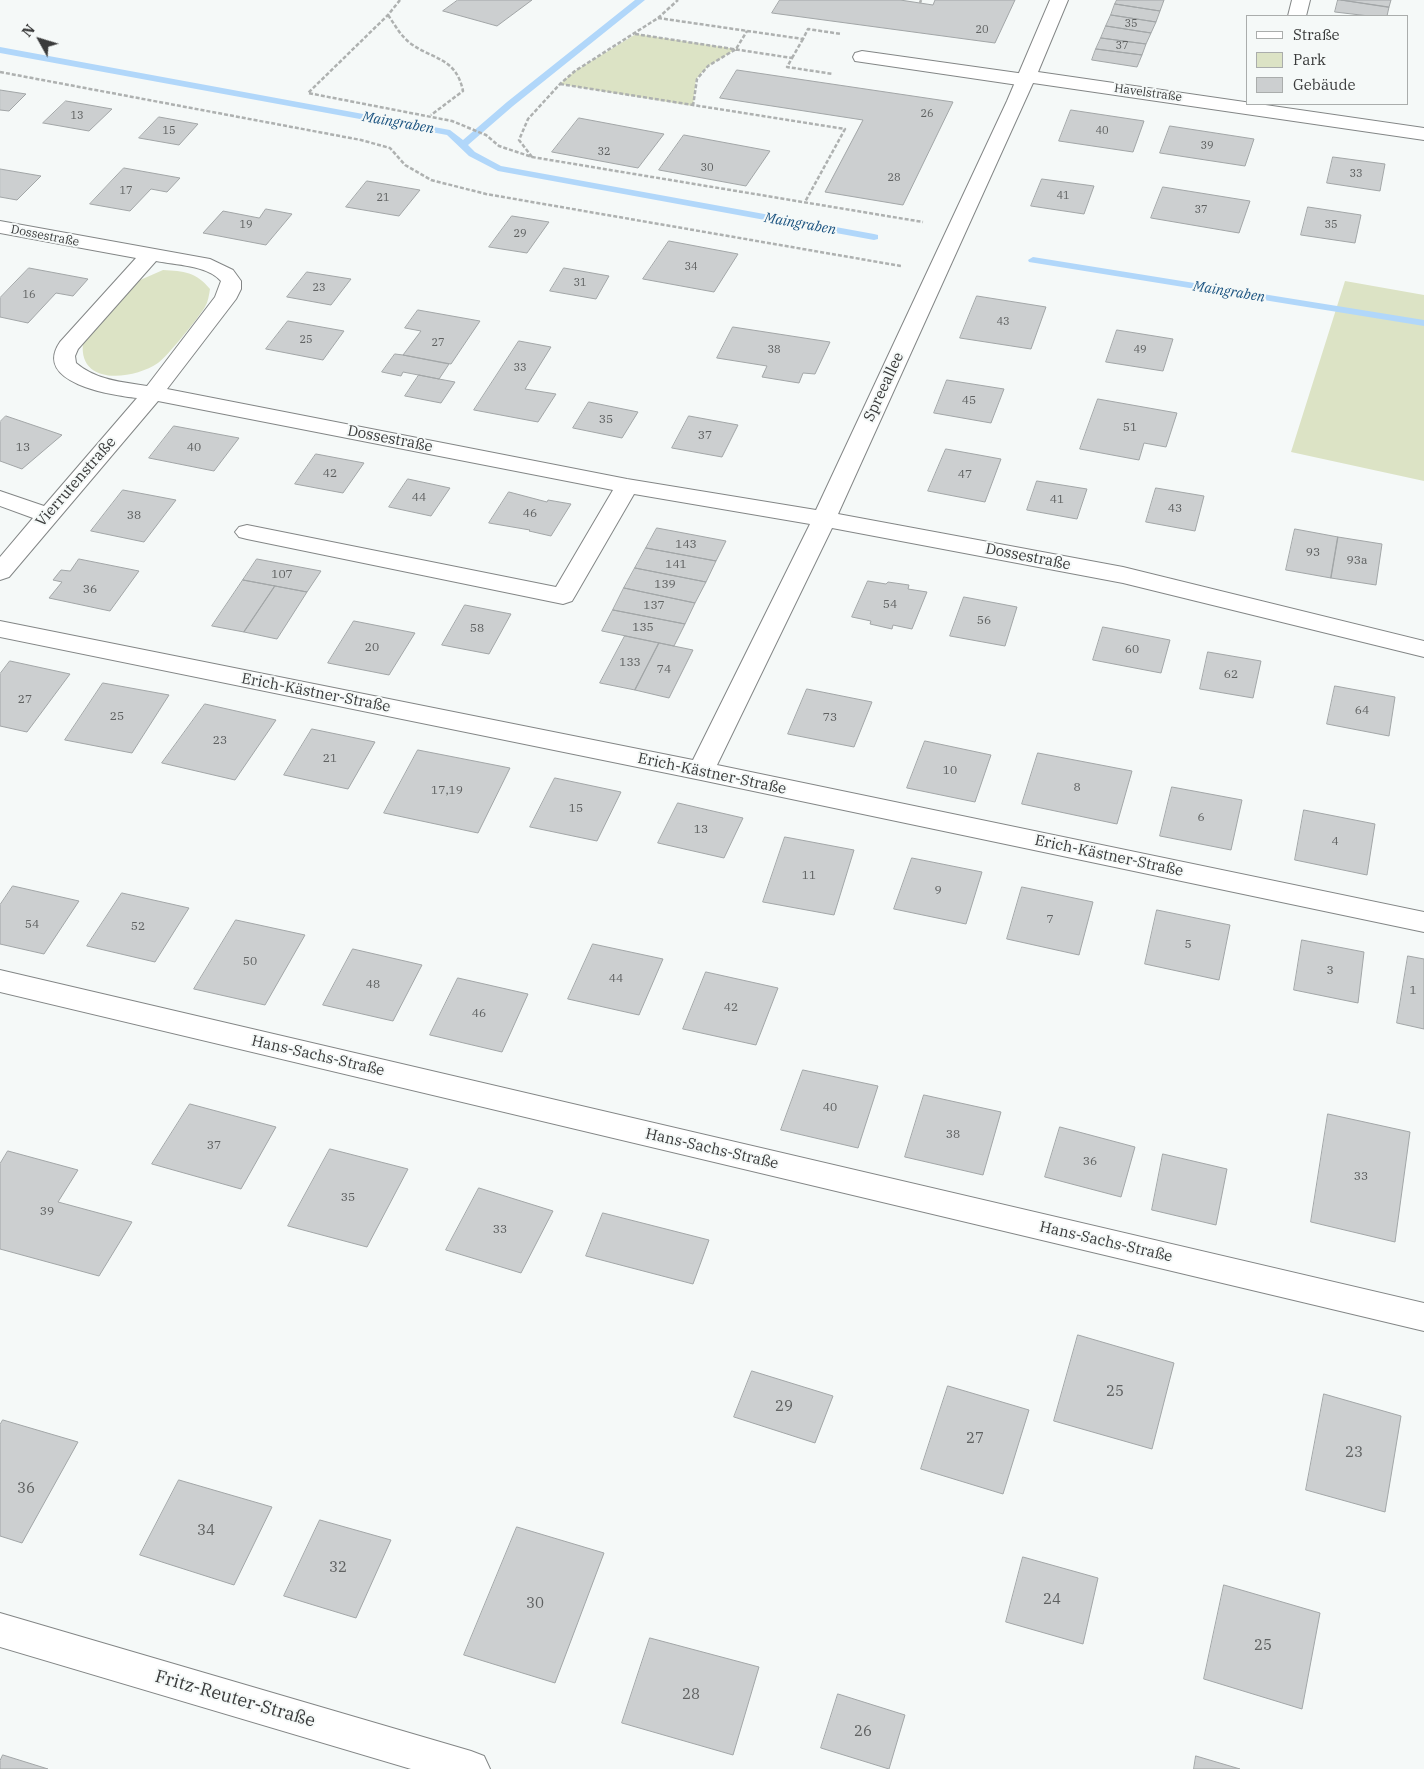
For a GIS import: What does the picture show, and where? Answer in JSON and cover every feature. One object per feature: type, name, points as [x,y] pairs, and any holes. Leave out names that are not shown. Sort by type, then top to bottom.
[{"type":"street","name":"Spreeallee","points":[[701,771],[824,519],[1026,78],[1059,0]]},
{"type":"street","points":[[1297,15],[1301,0]]},
{"type":"street","name":"Havelstraße","points":[[862,57],[1270,108],[1424,134]]},
{"type":"street","name":"Dossestraße","points":[[0,227],[210,265],[226,274],[231,281],[230,289],[225,299],[153,393]]},
{"type":"street","name":"Dossestraße","points":[[150,255],[68,347],[64,356],[65,365],[74,374],[108,386],[153,393],[627,486],[824,519],[1123,575],[1424,650]]},
{"type":"street","name":"Vierrutenstraße","points":[[0,572],[153,393]]},
{"type":"street","points":[[247,532],[563,596],[627,486]]},
{"type":"street","points":[[0,498],[48,516]]},
{"type":"street","name":"Erich-Kästner-Straße","points":[[0,629],[701,771],[1424,922]]},
{"type":"street","name":"Hans-Sachs-Straße","points":[[0,981],[1424,1317]]},
{"type":"street","name":"Fritz-Reuter-Straße","points":[[0,1630],[471,1769]]},
{"type":"path","points":[[400,0],[388,15],[308,93],[452,121],[486,135],[499,146],[532,157],[958,227]]},
{"type":"path","points":[[532,157],[519,140],[528,119],[560,84],[575,71],[658,18],[678,0]]},
{"type":"path","points":[[388,15],[404,39],[455,68],[462,79],[463,91],[431,116]]},
{"type":"path","points":[[693,106],[697,79],[708,66],[736,49],[747,31]]},
{"type":"path","points":[[635,34],[792,58]]},
{"type":"path","points":[[803,39],[787,67],[835,74]]},
{"type":"path","points":[[0,72],[361,140],[390,148],[405,164],[431,180],[486,194],[936,272]]},
{"type":"path","points":[[560,84],[845,129],[805,202]]},
{"type":"green space","points":[[636,34],[736,49],[708,66],[696,79],[693,106],[560,84],[575,71]]},
{"type":"green space","points":[[163,270],[177,271],[195,276],[210,289],[206,305],[196,319],[162,359],[147,369],[135,373],[109,376],[98,373],[89,367],[84,357],[83,343],[138,281]]},
{"type":"green space","points":[[1345,281],[1424,295],[1424,481],[1291,452]]},
{"type":"building","points":[[458,0],[532,0],[497,26],[443,11]]},
{"type":"building","points":[[780,0],[900,0],[933,5],[935,0],[1015,0],[995,43],[772,13]]},
{"type":"building","points":[[1117,0],[1164,0],[1160,11],[1115,4]]},
{"type":"building","points":[[1338,0],[1389,7],[1387,15],[1360,15],[1335,12]]},
{"type":"building","points":[[1341,0],[1391,0],[1389,7]]},
{"type":"building","points":[[1115,4],[1160,11],[1156,22],[1111,15]]},
{"type":"building","points":[[1111,15],[1156,22],[1151,33],[1106,26]]},
{"type":"building","points":[[1106,26],[1151,33],[1146,44],[1101,38]]},
{"type":"building","points":[[1101,38],[1146,44],[1142,55],[1096,49]]},
{"type":"building","points":[[1096,49],[1142,55],[1137,67],[1092,60]]},
{"type":"building","points":[[737,70],[953,102],[903,205],[825,192],[863,120],[720,98]]},
{"type":"building","points":[[0,90],[26,94],[9,111],[0,110]]},
{"type":"building","points":[[66,101],[112,109],[89,131],[43,123]]},
{"type":"building","points":[[1071,110],[1144,121],[1133,152],[1059,141]]},
{"type":"building","points":[[159,117],[198,124],[179,145],[139,138]]},
{"type":"building","points":[[579,118],[664,134],[638,168],[552,152]]},
{"type":"building","points":[[1170,126],[1254,139],[1245,166],[1160,153]]},
{"type":"building","points":[[684,135],[770,151],[746,186],[659,170]]},
{"type":"building","points":[[1333,157],[1385,164],[1380,191],[1327,183]]},
{"type":"building","points":[[124,168],[180,178],[167,192],[151,189],[130,211],[90,204]]},
{"type":"building","points":[[0,169],[41,176],[17,200],[0,197]]},
{"type":"building","points":[[1042,179],[1094,186],[1084,214],[1031,206]]},
{"type":"building","points":[[367,181],[420,190],[399,216],[346,207]]},
{"type":"building","points":[[1163,187],[1250,201],[1239,233],[1151,218]]},
{"type":"building","points":[[1308,207],[1361,215],[1355,243],[1301,235]]},
{"type":"building","points":[[266,209],[292,214],[266,245],[203,233],[223,211],[259,218]]},
{"type":"building","points":[[512,216],[549,222],[527,253],[489,247]]},
{"type":"building","points":[[669,241],[738,254],[714,292],[643,279]]},
{"type":"building","points":[[29,268],[88,279],[73,296],[56,293],[28,323],[0,317],[0,298]]},
{"type":"building","points":[[564,268],[609,276],[596,299],[550,291]]},
{"type":"building","points":[[307,272],[351,279],[331,305],[287,297]]},
{"type":"building","points":[[977,296],[1046,307],[1031,349],[960,338]]},
{"type":"building","points":[[418,310],[480,321],[451,364],[403,355],[421,331],[405,328]]},
{"type":"building","points":[[288,321],[344,331],[323,360],[266,349]]},
{"type":"building","points":[[733,327],[830,342],[815,374],[803,373],[799,383],[762,377],[767,366],[717,358]]},
{"type":"building","points":[[1117,330],[1173,339],[1163,371],[1106,362]]},
{"type":"building","points":[[519,341],[551,347],[525,389],[556,394],[538,422],[474,410]]},
{"type":"building","points":[[395,354],[449,364],[439,379],[403,372],[401,376],[382,372]]},
{"type":"building","points":[[419,375],[455,382],[441,403],[405,396]]},
{"type":"building","points":[[947,380],[1004,389],[991,423],[934,413]]},
{"type":"building","points":[[1098,399],[1177,413],[1166,447],[1144,443],[1139,460],[1080,449]]},
{"type":"building","points":[[589,402],[638,412],[622,438],[573,428]]},
{"type":"building","points":[[6,416],[62,435],[22,469],[0,461],[0,422]]},
{"type":"building","points":[[689,416],[738,425],[722,457],[672,448]]},
{"type":"building","points":[[174,426],[239,438],[214,471],[149,458]]},
{"type":"building","points":[[946,449],[1001,459],[985,502],[928,491]]},
{"type":"building","points":[[316,454],[364,463],[343,493],[295,484]]},
{"type":"building","points":[[408,479],[450,488],[431,516],[389,507]]},
{"type":"building","points":[[1037,481],[1087,489],[1077,519],[1027,510]]},
{"type":"building","points":[[1156,488],[1204,496],[1195,531],[1146,522]]},
{"type":"building","points":[[123,490],[176,500],[144,542],[91,531]]},
{"type":"building","points":[[509,492],[547,502],[548,500],[571,504],[551,536],[530,530],[489,523]]},
{"type":"building","points":[[657,528],[726,541],[716,561],[646,548]]},
{"type":"building","points":[[1295,529],[1338,537],[1331,578],[1286,570]]},
{"type":"building","points":[[1338,537],[1382,544],[1376,585],[1331,578]]},
{"type":"building","points":[[646,548],[716,561],[706,582],[635,568]]},
{"type":"building","points":[[79,559],[139,571],[110,611],[49,598],[62,582],[53,580],[61,570],[70,571]]},
{"type":"building","points":[[257,559],[321,571],[307,592],[243,580]]},
{"type":"building","points":[[635,568],[706,582],[695,603],[624,588]]},
{"type":"building","points":[[243,580],[275,586],[244,632],[212,626]]},
{"type":"building","points":[[868,581],[909,585],[908,589],[927,592],[912,629],[893,625],[892,629],[870,624],[871,621],[852,617]]},
{"type":"building","points":[[275,586],[307,592],[277,639],[244,632]]},
{"type":"building","points":[[624,588],[695,603],[685,624],[613,610]]},
{"type":"building","points":[[964,597],[1017,607],[1005,646],[950,636]]},
{"type":"building","points":[[465,605],[511,614],[489,654],[442,645]]},
{"type":"building","points":[[613,610],[685,624],[674,646],[602,631]]},
{"type":"building","points":[[354,621],[415,633],[389,675],[328,663]]},
{"type":"building","points":[[1103,627],[1170,640],[1161,673],[1093,660]]},
{"type":"building","points":[[625,636],[659,643],[635,690],[600,683]]},
{"type":"building","points":[[659,643],[693,650],[669,698],[635,690]]},
{"type":"building","points":[[1208,652],[1261,661],[1253,698],[1200,689]]},
{"type":"building","points":[[10,661],[70,674],[27,732],[0,726],[0,674]]},
{"type":"building","points":[[103,683],[169,695],[132,753],[65,740]]},
{"type":"building","points":[[1335,686],[1395,697],[1389,736],[1327,724]]},
{"type":"building","points":[[807,689],[872,702],[854,747],[788,734]]},
{"type":"building","points":[[205,704],[276,720],[235,780],[162,763]]},
{"type":"building","points":[[312,729],[375,742],[348,789],[284,775]]},
{"type":"building","points":[[925,741],[991,755],[975,802],[907,788]]},
{"type":"building","points":[[418,750],[510,768],[478,833],[384,813]]},
{"type":"building","points":[[1038,753],[1132,771],[1117,824],[1022,804]]},
{"type":"building","points":[[555,778],[621,792],[597,841],[530,827]]},
{"type":"building","points":[[1172,787],[1242,800],[1231,850],[1160,836]]},
{"type":"building","points":[[678,803],[743,818],[724,858],[658,843]]},
{"type":"building","points":[[1304,810],[1375,824],[1367,875],[1295,860]]},
{"type":"building","points":[[785,837],[854,850],[834,915],[763,902]]},
{"type":"building","points":[[912,858],[982,872],[966,924],[894,909]]},
{"type":"building","points":[[13,886],[79,901],[44,954],[0,944],[0,905]]},
{"type":"building","points":[[1022,887],[1093,902],[1079,955],[1007,939]]},
{"type":"building","points":[[122,893],[189,908],[155,962],[87,946]]},
{"type":"building","points":[[1157,910],[1230,925],[1219,980],[1145,964]]},
{"type":"building","points":[[236,920],[305,935],[265,1005],[194,989]]},
{"type":"building","points":[[1302,940],[1364,952],[1358,1003],[1294,990]]},
{"type":"building","points":[[593,944],[663,959],[639,1015],[568,999]]},
{"type":"building","points":[[353,949],[422,965],[393,1021],[323,1005]]},
{"type":"building","points":[[1408,956],[1424,959],[1424,1029],[1397,1023]]},
{"type":"building","points":[[706,972],[778,988],[756,1045],[683,1029]]},
{"type":"building","points":[[458,978],[528,994],[502,1052],[430,1035]]},
{"type":"building","points":[[803,1070],[878,1086],[858,1148],[781,1130]]},
{"type":"building","points":[[924,1095],[1001,1112],[983,1175],[905,1157]]},
{"type":"building","points":[[190,1104],[276,1127],[241,1189],[152,1164]]},
{"type":"building","points":[[1328,1114],[1410,1132],[1395,1242],[1311,1222]]},
{"type":"building","points":[[1060,1127],[1135,1147],[1121,1197],[1045,1177]]},
{"type":"building","points":[[330,1149],[408,1169],[367,1247],[288,1226]]},
{"type":"building","points":[[8,1151],[78,1170],[58,1202],[132,1222],[99,1276],[0,1249],[0,1164]]},
{"type":"building","points":[[1163,1154],[1227,1169],[1216,1225],[1152,1210]]},
{"type":"building","points":[[479,1188],[553,1211],[521,1273],[446,1250]]},
{"type":"building","points":[[603,1213],[709,1240],[693,1284],[586,1256]]},
{"type":"building","points":[[1078,1335],[1174,1363],[1152,1449],[1054,1421]]},
{"type":"building","points":[[752,1371],[833,1396],[815,1443],[734,1417]]},
{"type":"building","points":[[948,1386],[1029,1410],[1003,1494],[921,1469]]},
{"type":"building","points":[[1324,1394],[1401,1416],[1385,1512],[1306,1490]]},
{"type":"building","points":[[3,1420],[78,1442],[22,1543],[0,1536],[0,1425]]},
{"type":"building","points":[[179,1480],[272,1507],[234,1585],[140,1555]]},
{"type":"building","points":[[320,1520],[391,1540],[356,1618],[284,1596]]},
{"type":"building","points":[[517,1527],[604,1553],[555,1683],[464,1655]]},
{"type":"building","points":[[1023,1557],[1098,1578],[1083,1644],[1006,1622]]},
{"type":"building","points":[[1224,1585],[1320,1613],[1302,1709],[1204,1679]]},
{"type":"building","points":[[650,1638],[759,1667],[733,1755],[622,1723]]},
{"type":"building","points":[[838,1694],[905,1715],[889,1769],[821,1748]]},
{"type":"building","points":[[3,1755],[48,1769],[0,1769],[0,1761]]},
{"type":"building","points":[[1196,1756],[1240,1769],[1194,1769]]},
{"type":"waterway","points":[[463,145],[510,104],[641,0]]},
{"type":"waterway","name":"Maingraben","points":[[0,50],[450,133],[472,154],[498,168],[874,237]]},
{"type":"waterway","name":"Maingraben","points":[[1033,260],[1424,323]]}]
